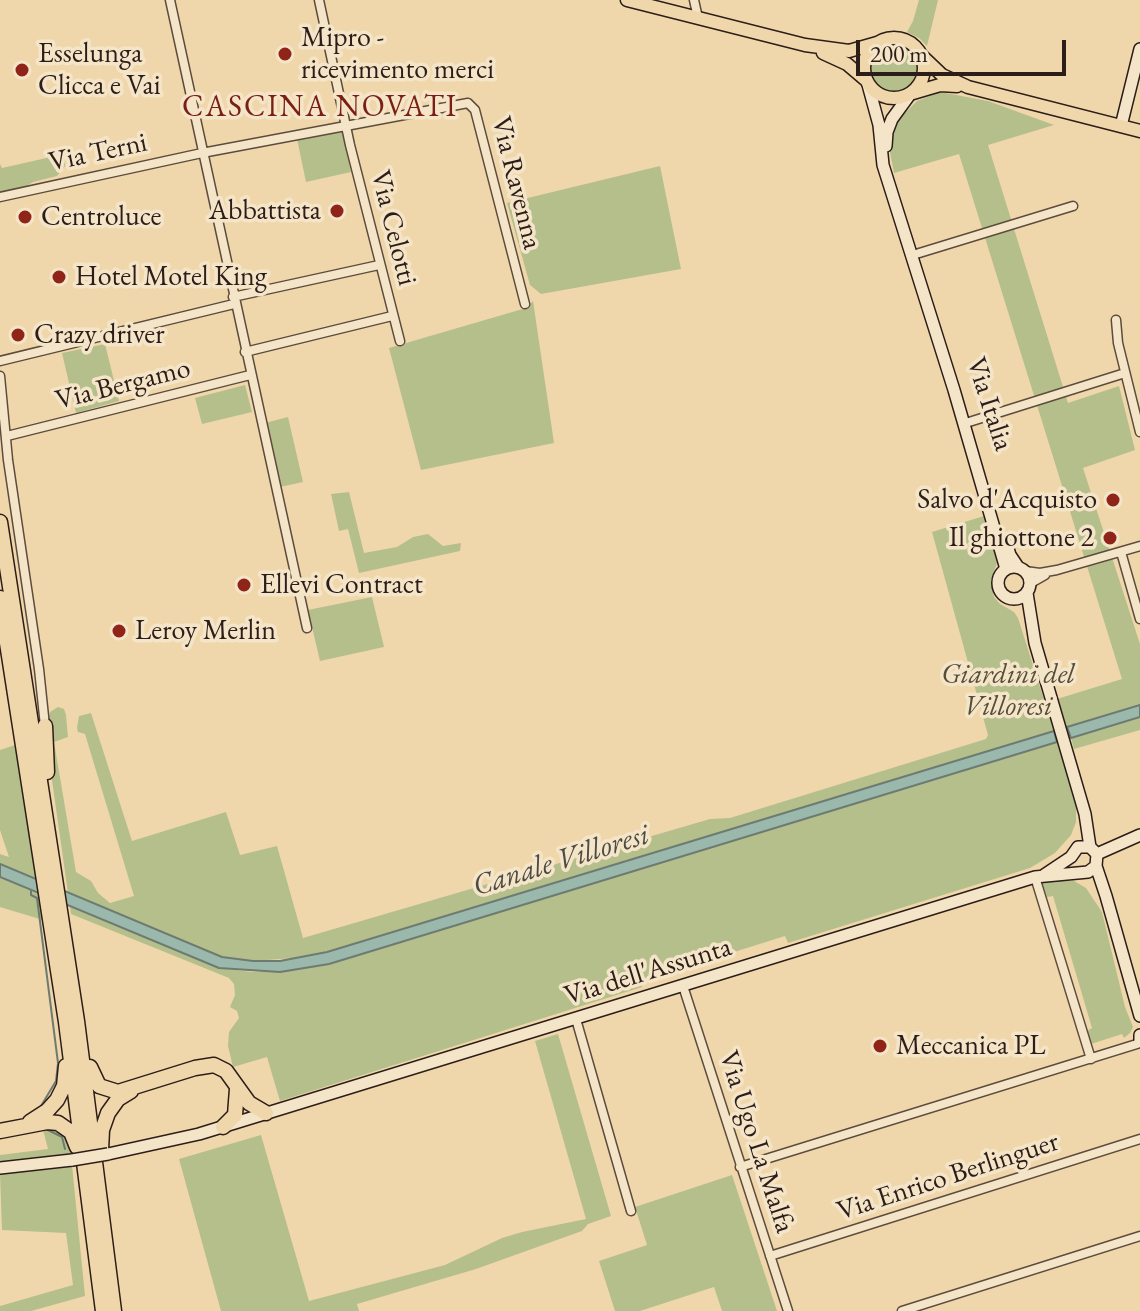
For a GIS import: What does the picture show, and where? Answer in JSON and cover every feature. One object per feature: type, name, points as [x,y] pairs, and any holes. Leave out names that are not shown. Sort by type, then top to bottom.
[{"type":"highway","points":[[0,522],[71,1022],[103,1214],[114,1311]]},
{"type":"highway","points":[[0,599],[36,828],[50,877]]},
{"type":"highway","points":[[45,726],[50,877]]},
{"type":"highway","points":[[71,1022],[86,1041],[93,1076],[99,1086],[118,1092],[214,1065],[226,1071],[244,1111]]},
{"type":"highway","points":[[23,1126],[47,1111],[61,1093],[66,1076],[62,1032],[71,1022]]},
{"type":"highway","points":[[71,1022],[103,1311]]},
{"type":"highway","points":[[103,1214],[102,1130],[113,1105],[136,1088]]},
{"type":"highway","points":[[223,1127],[244,1111],[266,1113]]},
{"type":"highway","points":[[0,1131],[53,1122],[67,1127],[76,1143],[82,1182],[89,1187]]},
{"type":"main road","points":[[627,0],[805,45],[849,51],[890,38],[902,39],[914,45],[942,75],[968,87]]},
{"type":"main road","points":[[867,81],[865,59],[877,43]]},
{"type":"main road","points":[[805,45],[847,64],[875,91],[886,97],[898,98],[940,85],[968,87],[1140,131]]},
{"type":"main road","points":[[911,93],[923,78],[921,55]]},
{"type":"street","points":[[170,0],[307,628]]},
{"type":"street","name":"Via Celotti","points":[[319,0],[379,265],[400,341]]},
{"type":"street","points":[[694,0],[698,18]]},
{"type":"street","points":[[1121,126],[1140,49]]},
{"type":"street","name":"Via Italia","points":[[867,81],[878,119],[883,165],[972,451],[1022,577]]},
{"type":"street","name":"Via Italia","points":[[911,93],[892,119],[887,132],[888,163],[1010,555],[1022,577]]},
{"type":"street","name":"Via Ravenna","points":[[346,125],[464,103],[475,110],[525,304]]},
{"type":"street","name":"Via Terni","points":[[0,197],[346,125]]},
{"type":"street","points":[[916,254],[1073,206]]},
{"type":"street","name":"Via Italia","points":[[901,223],[916,254],[921,282]]},
{"type":"street","points":[[0,361],[379,265]]},
{"type":"street","points":[[245,352],[392,316]]},
{"type":"street","points":[[1116,320],[1116,336],[1140,432]]},
{"type":"street","points":[[969,422],[1125,373]]},
{"type":"street","name":"Via Bergamo","points":[[7,436],[250,375]]},
{"type":"street","points":[[0,376],[45,726]]},
{"type":"street","points":[[956,397],[969,422],[972,451]]},
{"type":"street","points":[[1022,577],[1019,598],[1004,596],[998,580],[1057,570],[1140,546]]},
{"type":"street","points":[[1121,552],[1140,619]]},
{"type":"street","points":[[1022,577],[1035,643],[1085,814],[1086,854],[1106,896],[1140,1016]]},
{"type":"street","points":[[1012,599],[1035,643]]},
{"type":"street","name":"Via dell'Assunta","points":[[266,1113],[1040,876],[1086,854],[1140,835]]},
{"type":"street","points":[[1086,854],[1072,865],[1095,882],[1106,896]]},
{"type":"street","name":"Via dell'Assunta","points":[[1040,876],[1080,872],[1086,854]]},
{"type":"street","points":[[1040,876],[1091,1059]]},
{"type":"street","name":"Via Ugo La Malfa","points":[[683,986],[788,1311]]},
{"type":"street","points":[[576,1019],[631,1211]]},
{"type":"street","points":[[740,1167],[1091,1059],[1140,1042],[1140,1035]]},
{"type":"street","points":[[0,1168],[108,1154],[223,1127]]},
{"type":"street","name":"Via Enrico Berlinguer","points":[[770,1256],[1140,1139]]},
{"type":"street","points":[[902,1311],[1140,1236]]},
{"type":"green space","points":[[919,0],[938,0],[927,46],[907,32]]},
{"type":"green space","points":[[894,45],[911,53],[919,70],[911,87],[894,95],[877,87],[869,70],[877,53]]},
{"type":"green space","points":[[940,92],[988,101],[1054,125],[988,145],[1068,403],[1119,386],[1135,450],[1083,468],[1140,644],[1140,705],[1066,728],[1057,699],[1122,679],[959,154],[894,173],[889,147],[897,121],[917,101]]},
{"type":"green space","points":[[342,129],[351,172],[306,182],[297,139]]},
{"type":"green space","points":[[59,149],[64,154],[65,166],[57,176],[33,182],[22,189],[0,193],[0,164],[2,168],[60,155]]},
{"type":"green space","points":[[660,166],[681,269],[541,294],[530,285],[507,203]]},
{"type":"green space","points":[[533,301],[554,443],[421,470],[389,348],[526,308]]},
{"type":"green space","points":[[105,344],[119,401],[76,413],[62,353]]},
{"type":"green space","points":[[245,385],[252,412],[202,424],[195,398]]},
{"type":"green space","points":[[288,417],[303,482],[280,487],[265,423]]},
{"type":"green space","points":[[349,492],[364,553],[397,547],[413,537],[428,534],[443,546],[461,543],[460,551],[359,573],[348,529],[339,531],[331,494]]},
{"type":"green space","name":"Giardini del Villoresi","points":[[984,516],[998,560],[991,580],[994,597],[1018,618],[1054,731],[308,957],[253,961],[222,957],[68,893],[49,759],[48,721],[50,712],[58,707],[64,709],[66,715],[68,737],[54,742],[76,872],[91,881],[98,893],[110,903],[134,896],[85,734],[78,732],[77,728],[79,716],[91,713],[132,841],[226,812],[240,855],[277,846],[303,938],[710,819],[730,818],[986,739],[988,735],[932,532]]},
{"type":"green space","points":[[372,597],[384,647],[320,661],[308,610]]},
{"type":"green space","points":[[1140,717],[1140,730],[1074,749],[1071,738]]},
{"type":"green space","points":[[1057,742],[1076,807],[1076,822],[1071,835],[1055,853],[1030,868],[788,943],[785,936],[642,981],[642,987],[280,1101],[267,1057],[233,1067],[228,1046],[229,1032],[239,1018],[237,1011],[230,1007],[235,995],[234,984],[229,978],[71,914],[70,907],[219,968],[252,972],[309,968]]},
{"type":"green space","points":[[15,745],[36,879],[0,864],[0,854],[9,857],[0,830],[0,750]]},
{"type":"green space","points":[[0,877],[38,894],[43,920],[0,907]]},
{"type":"green space","points":[[1074,881],[1086,888],[1102,912],[1125,1007],[1133,1027],[1124,1038],[1122,1034],[1091,1044],[1087,1031],[1092,1028],[1053,896],[1047,897],[1042,883]]},
{"type":"green space","points":[[558,1034],[611,1216],[588,1224],[582,1231],[476,1269],[357,1304],[359,1311],[221,1311],[179,1159],[261,1135],[309,1301],[445,1265],[522,1232],[586,1219],[535,1041]]},
{"type":"green space","points":[[42,1126],[60,1127],[75,1153],[0,1163],[0,1155],[48,1149]]},
{"type":"green space","points":[[72,1165],[85,1296],[31,1311],[0,1311],[0,1306],[73,1285],[66,1233],[2,1230],[0,1173]]},
{"type":"green space","points":[[732,1175],[777,1311],[722,1311],[714,1287],[640,1311],[615,1311],[599,1261],[647,1245],[635,1207]]},
{"type":"shaded area","points":[[1140,705],[1140,717],[1071,738],[1067,727]]},
{"type":"shaded area","points":[[1054,731],[1057,742],[329,964],[280,972],[219,968],[0,877],[0,864],[222,957],[280,961],[327,952]]},
{"type":"waterway","points":[[31,890],[31,895],[37,898],[58,1063],[56,1081],[41,1106]]},
{"type":"waterway","points":[[46,1129],[62,1137],[65,1149]]},
{"type":"place","name":"Mipro - ricevimento merci","points":[[285,54]]},
{"type":"place","name":"Esselunga Clicca e Vai","points":[[22,70]]},
{"type":"place","name":"Abbattista","points":[[337,211]]},
{"type":"place","name":"Centroluce","points":[[25,217]]},
{"type":"place","name":"Hotel Motel King","points":[[59,277]]},
{"type":"place","name":"Crazy driver","points":[[18,335]]},
{"type":"place","name":"Salvo d'Acquisto","points":[[1113,500]]},
{"type":"place","name":"Il ghiottone 2","points":[[1110,538]]},
{"type":"place","name":"Ellevi Contract","points":[[244,585]]},
{"type":"place","name":"Leroy Merlin","points":[[119,631]]},
{"type":"place","name":"Meccanica PL","points":[[880,1046]]},
{"type":"district","name":"CASCINA NOVATI","points":[[320,108]]},
{"type":"water label","name":"Canale Villoresi","points":[[561,861]]}]
